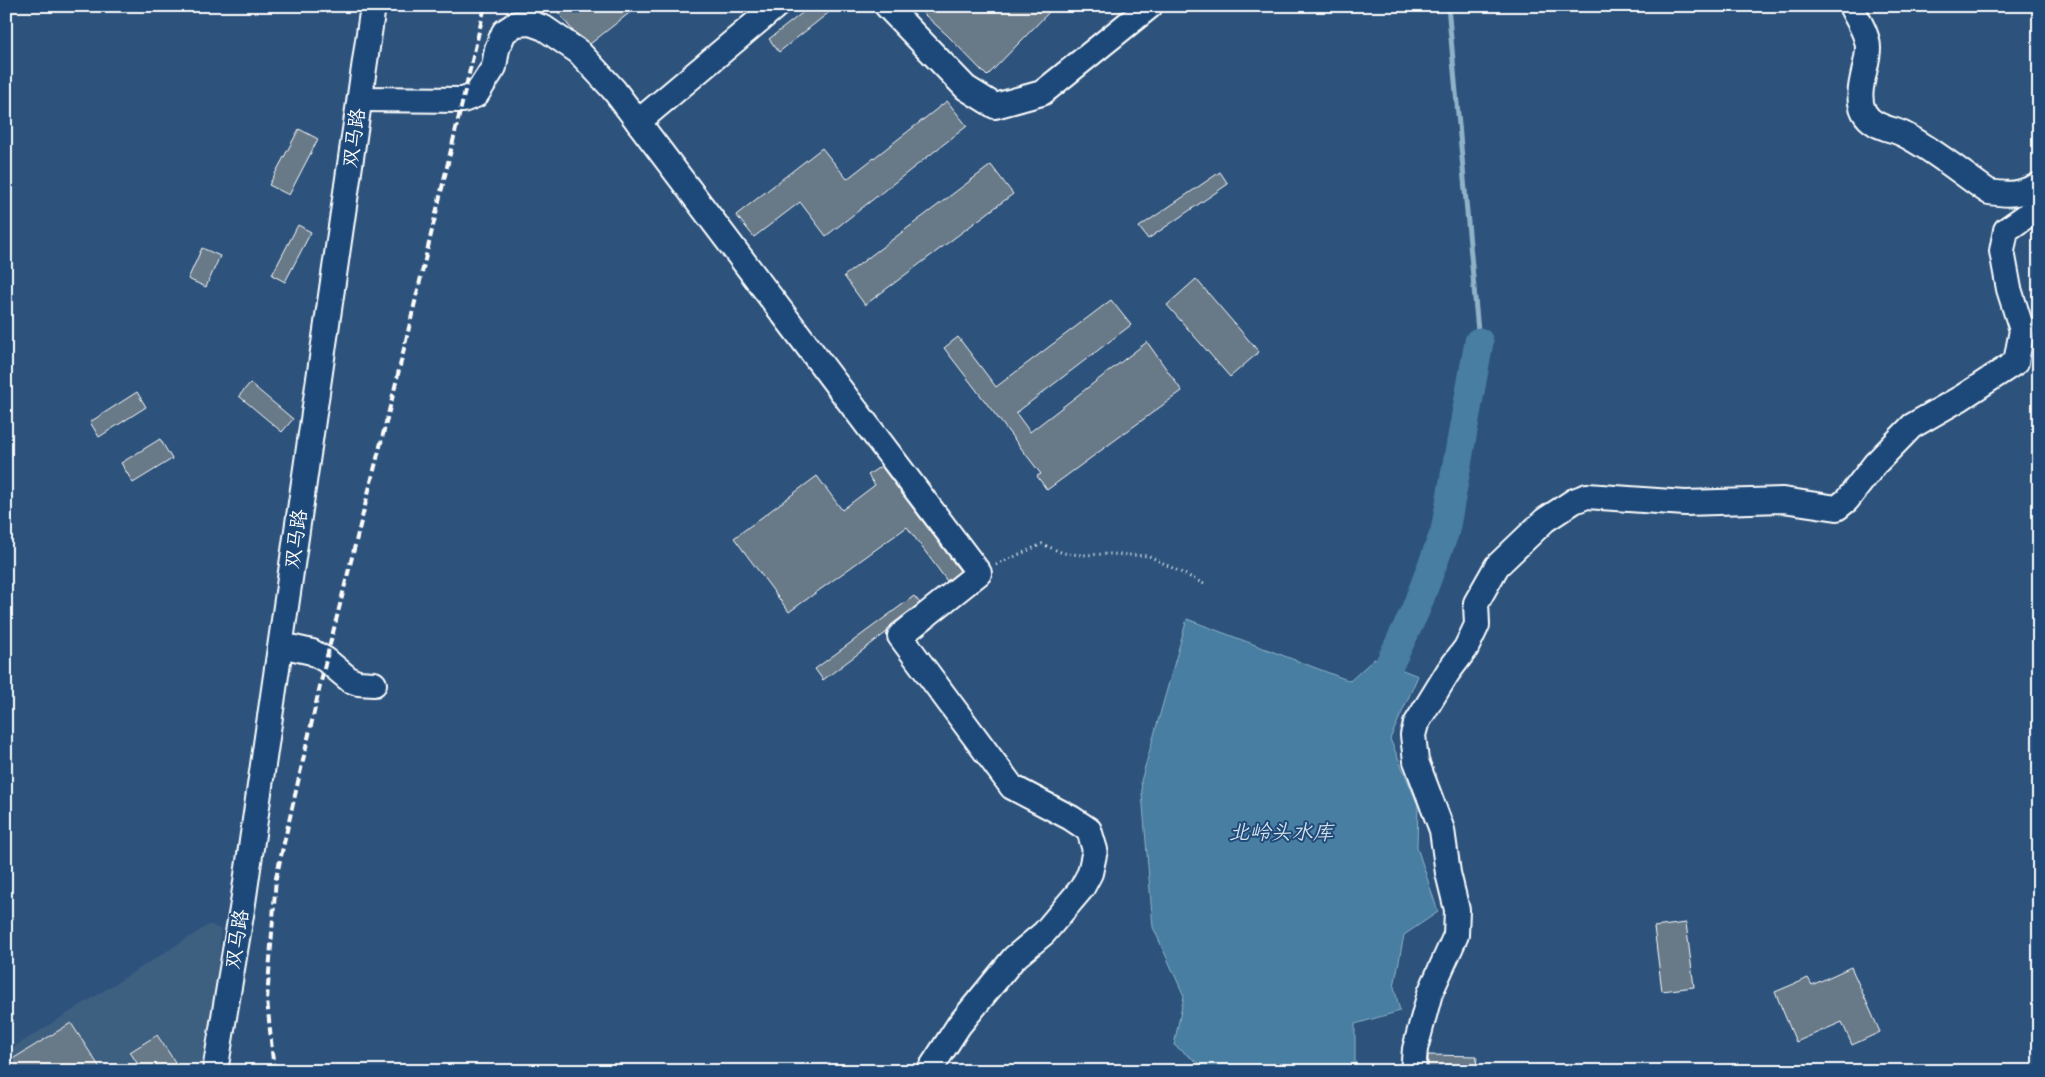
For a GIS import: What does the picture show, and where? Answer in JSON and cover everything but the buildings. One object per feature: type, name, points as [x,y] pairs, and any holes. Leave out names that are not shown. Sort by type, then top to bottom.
[{"type":"street","name":"双马路","points":[[215,1071],[281,645],[373,6]]},
{"type":"street","points":[[638,122],[776,6]]},
{"type":"street","points":[[886,6],[966,88],[995,106],[1042,93],[1150,6]]},
{"type":"street","points":[[1851,6],[1864,32],[1868,48],[1862,86],[1862,100],[1864,112],[1872,122],[1903,134],[1988,192],[2022,194],[2039,185]]},
{"type":"street","points":[[360,99],[464,100],[476,95],[494,67],[497,49],[504,32],[516,24],[530,23],[544,28],[579,52],[614,90],[979,573],[900,636],[1012,787],[1071,818],[1089,830],[1095,850],[1090,873],[1082,888],[1044,932],[1014,958],[959,1025],[929,1071]]},
{"type":"street","points":[[1413,1071],[1415,1049],[1430,993],[1456,935],[1457,910],[1448,873],[1442,830],[1416,761],[1413,735],[1416,724],[1470,640],[1477,625],[1476,603],[1497,566],[1545,520],[1574,501],[1587,496],[1685,503],[1783,500],[1836,508],[1848,500],[1875,464],[1912,426],[1961,398],[2016,362],[2022,330],[2010,289],[2002,251],[2006,230],[2039,207]]},
{"type":"street","points":[[281,645],[312,652],[326,660],[350,680],[374,684]]},
{"type":"path","points":[[979,573],[1042,544],[1063,553],[1149,556],[1204,584]]},
{"type":"shaded area","points":[[210,924],[221,930],[211,1071],[6,1071],[6,1052]]},
{"type":"water","name":"北岭头水库","points":[[1187,619],[1350,681],[1374,659],[1418,676],[1390,739],[1418,805],[1417,847],[1438,912],[1404,935],[1394,987],[1400,1011],[1355,1024],[1355,1071],[1209,1071],[1174,1045],[1184,996],[1153,927],[1141,781]]},
{"type":"waterway","points":[[1448,6],[1479,342]]},
{"type":"waterway","points":[[1389,665],[1415,611],[1445,531],[1479,342]]},
{"type":"railway","points":[[274,1071],[267,1000],[276,878],[326,660],[394,391],[485,6]]}]
